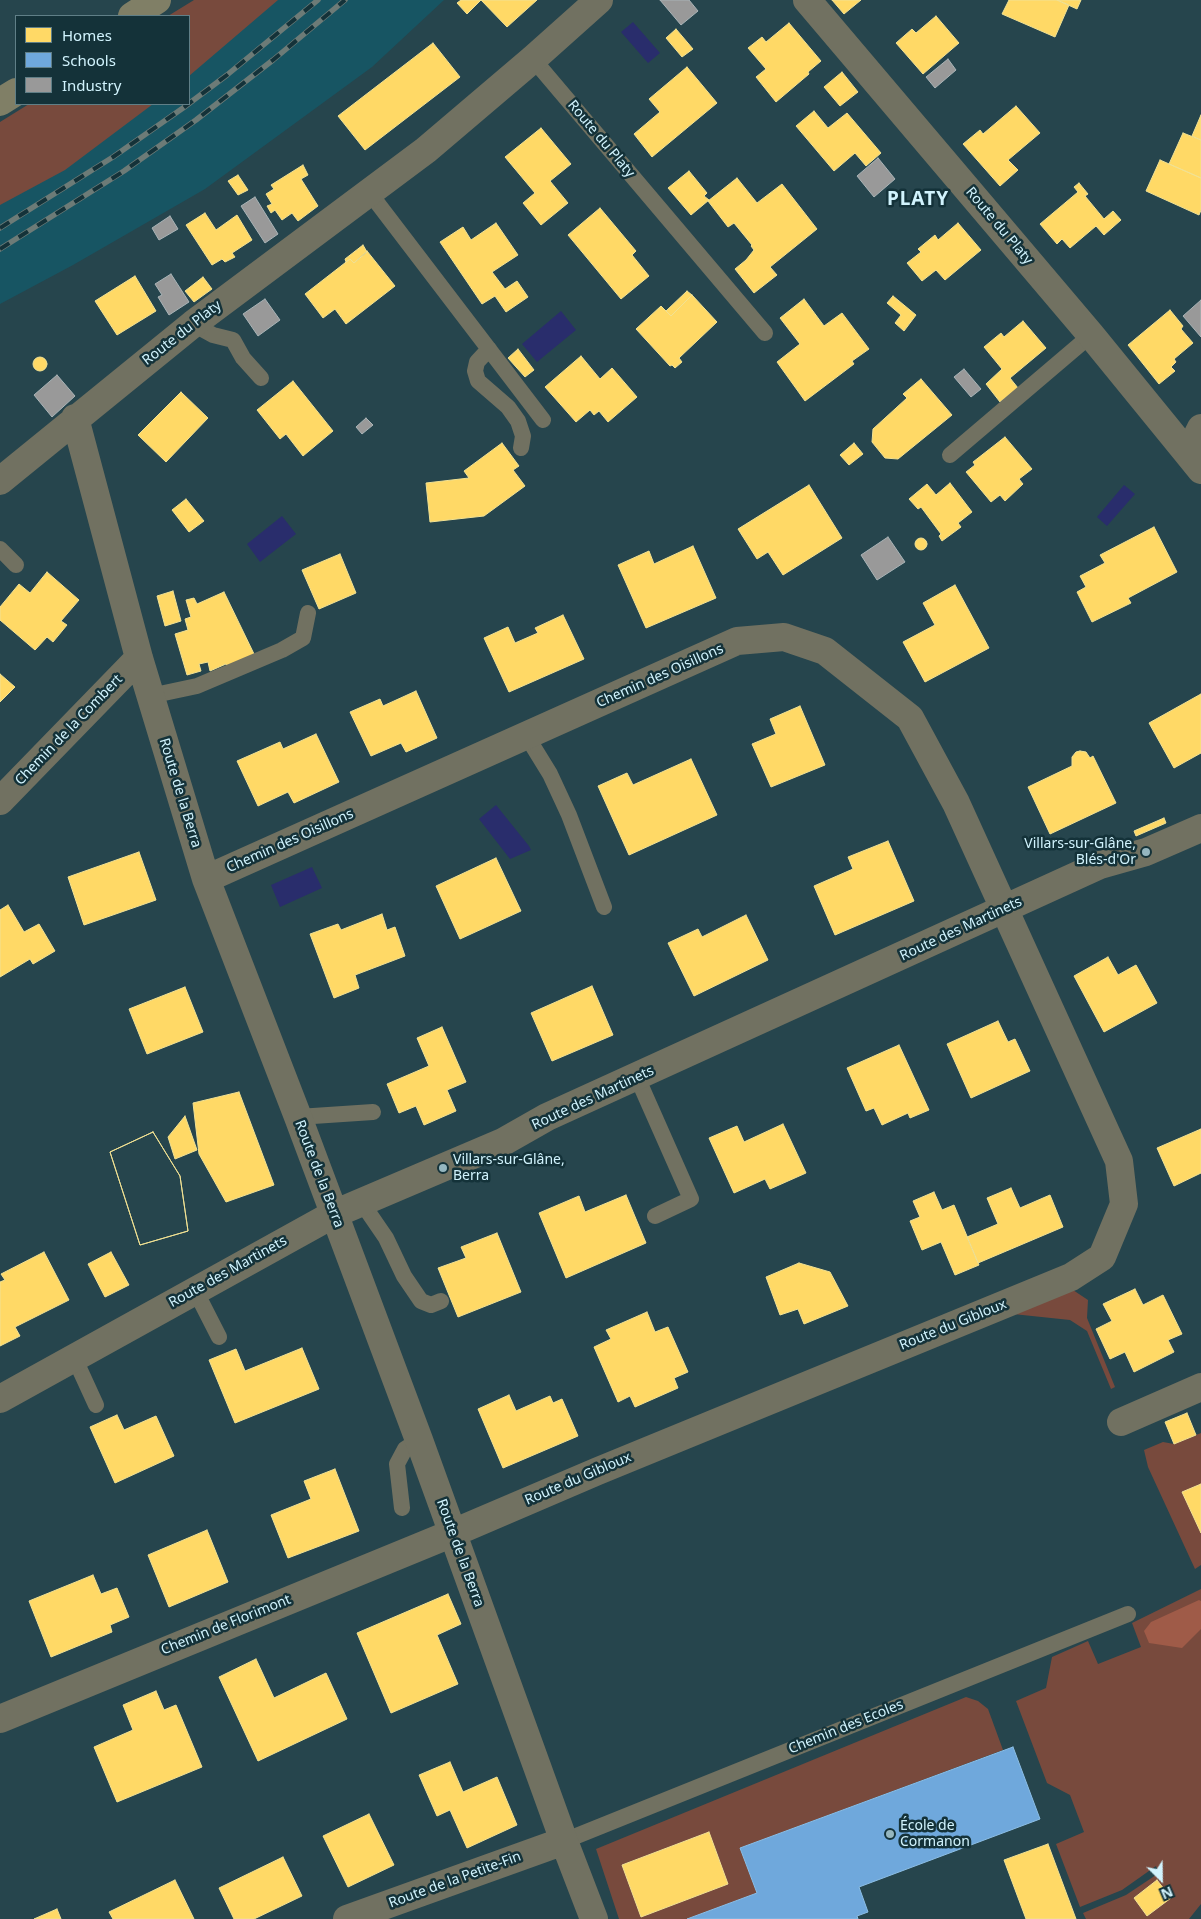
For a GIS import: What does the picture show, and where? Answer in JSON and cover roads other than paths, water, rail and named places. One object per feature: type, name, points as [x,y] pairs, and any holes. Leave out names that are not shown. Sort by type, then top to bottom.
[{"type":"main road","points":[[134,15],[156,0]]},
{"type":"main road","points":[[0,102],[15,93]]},
{"type":"street","name":"Route du Platy","points":[[0,481],[75,418],[193,324],[426,150],[599,0]]},
{"type":"street","name":"Route du Platy","points":[[807,0],[1091,335],[1194,462]]},
{"type":"street","name":"Route de la Berra","points":[[75,418],[139,658],[206,879],[298,1117],[419,1440],[594,1919]]},
{"type":"street","points":[[1194,462],[1201,428]]},
{"type":"street","name":"Chemin des Oisillons","points":[[206,879],[737,641],[784,637],[825,651],[910,718],[956,803],[1004,910]]},
{"type":"street","name":"Chemin de la Combert","points":[[0,801],[139,658]]},
{"type":"street","name":"Route des Martinets","points":[[0,1399],[334,1214],[503,1142],[547,1117],[1004,910],[1100,864],[1146,852],[1201,828]]},
{"type":"street","name":"Route du Gibloux","points":[[453,1533],[598,1471],[1071,1277],[1102,1257],[1124,1204],[1119,1161],[1004,910]]},
{"type":"street","points":[[1121,1422],[1201,1387]]},
{"type":"street","name":"Chemin de Florimont","points":[[0,1719],[453,1533]]},
{"type":"street","name":"Route de la Petite-Fin","points":[[347,1919],[564,1841]]},
{"type":"lane","name":"Route du Platy","points":[[533,59],[765,333]]},
{"type":"lane","points":[[369,192],[543,420]]},
{"type":"lane","points":[[193,324],[213,335],[233,340],[243,358],[261,378]]},
{"type":"lane","points":[[950,455],[1091,335]]},
{"type":"lane","points":[[489,349],[477,362],[475,370],[478,381],[508,407],[518,421],[523,436],[521,448]]},
{"type":"lane","points":[[0,549],[16,565]]},
{"type":"lane","points":[[150,696],[197,686],[282,650],[303,638],[308,613]]},
{"type":"lane","points":[[526,735],[550,774],[569,815],[604,907]]},
{"type":"lane","points":[[637,1077],[691,1199],[655,1216]]},
{"type":"lane","points":[[298,1117],[372,1112]]},
{"type":"lane","points":[[362,1203],[386,1238],[404,1276],[421,1301],[432,1305],[441,1301]]},
{"type":"lane","points":[[195,1290],[219,1337]]},
{"type":"lane","points":[[74,1357],[96,1404]]},
{"type":"lane","points":[[402,1508],[397,1464],[405,1449],[419,1440]]},
{"type":"lane","name":"Chemin des Ecoles","points":[[564,1841],[1128,1614]]},
{"type":"railway","points":[[190,103],[227,75],[318,0]]},
{"type":"railway","points":[[0,249],[124,171],[196,120],[273,60],[345,0]]},
{"type":"railway","points":[[0,228],[113,157],[187,105]]},
{"type":"place","name":"Villars-sur-Glâne, Blés-d'Or","points":[[1146,852]]},
{"type":"place","name":"Villars-sur-Glâne, Berra","points":[[443,1168]]},
{"type":"place","name":"École de Cormanon","points":[[890,1834]]},
{"type":"district","name":"PLATY","points":[[918,200]]}]
